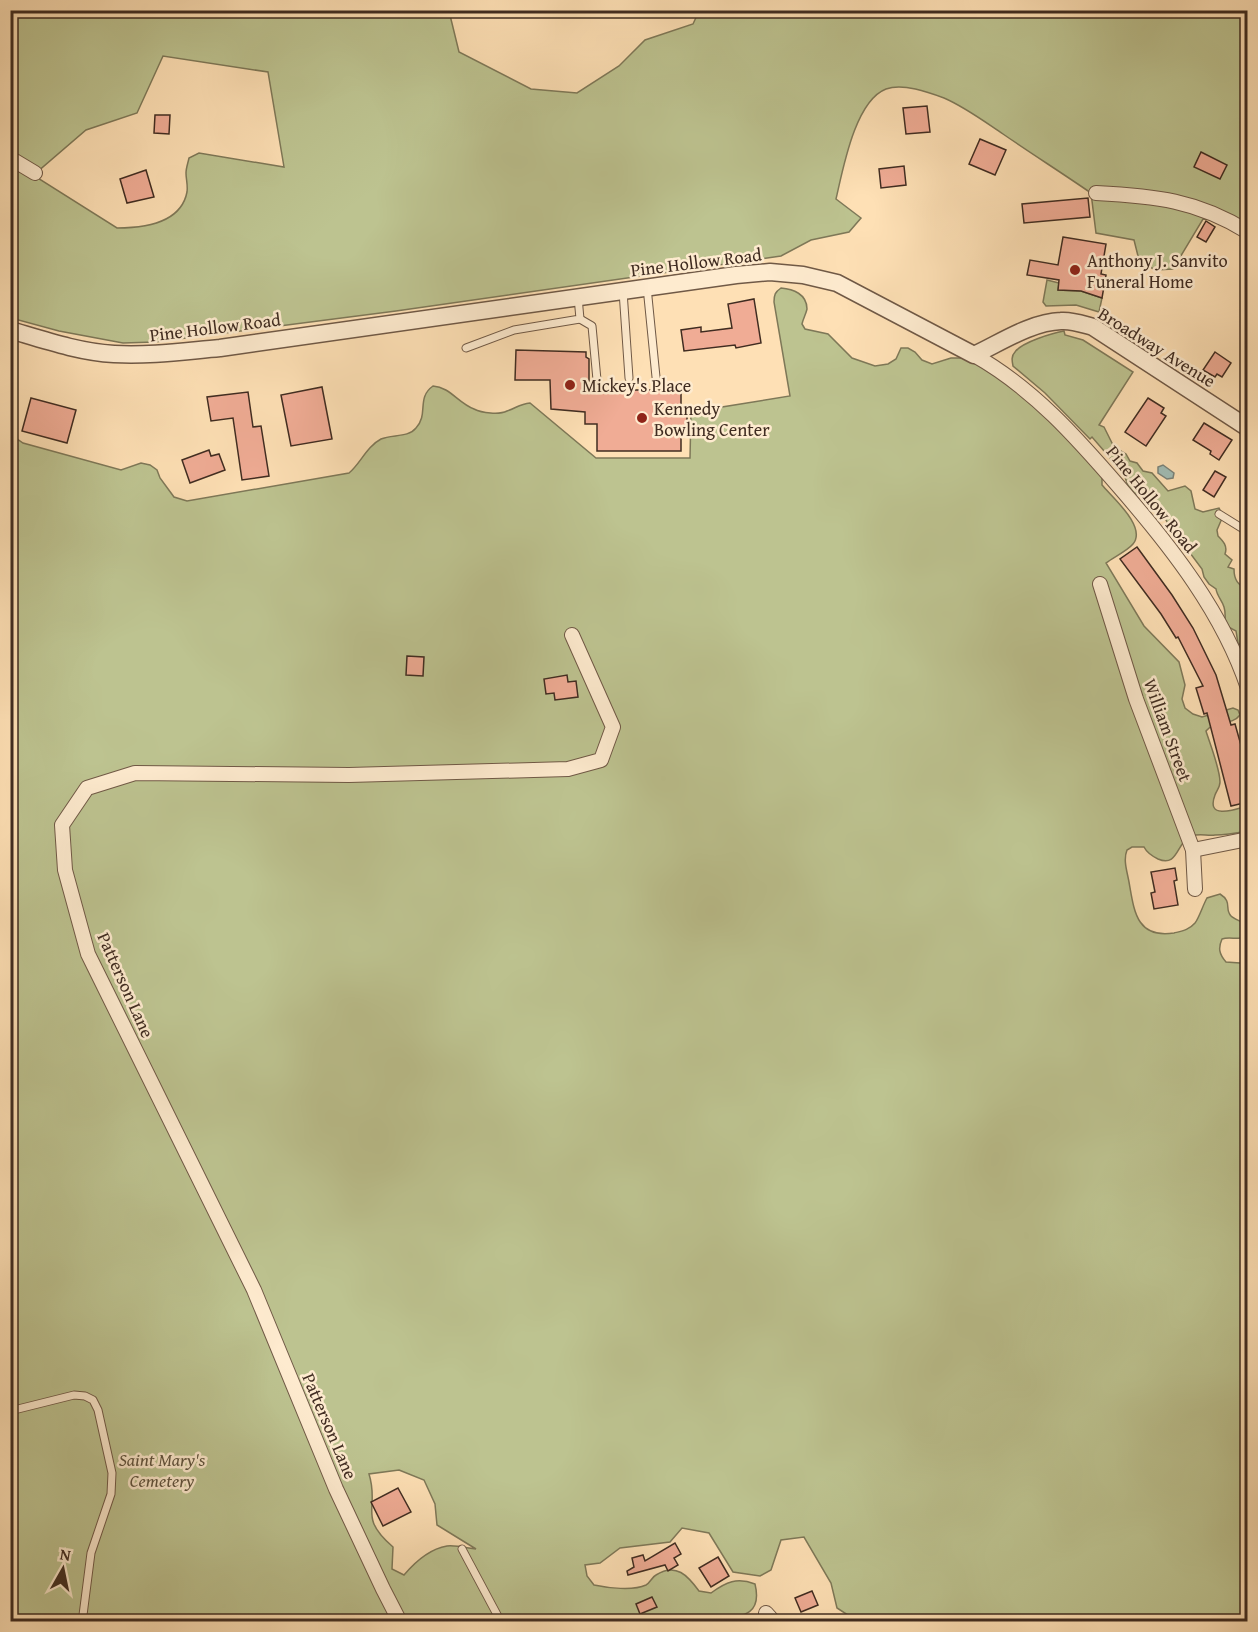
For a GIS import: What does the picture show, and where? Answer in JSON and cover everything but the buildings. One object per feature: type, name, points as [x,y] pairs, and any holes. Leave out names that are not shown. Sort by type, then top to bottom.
[{"type":"street","points":[[10,158],[35,173]]},
{"type":"street","points":[[1096,193],[1143,196],[1186,204],[1225,218],[1248,232]]},
{"type":"street","name":"Pine Hollow Road","points":[[10,330],[68,347],[112,354],[150,355],[220,348],[736,275],[770,272],[803,275],[837,283],[974,355],[1010,376],[1039,400],[1065,426],[1154,528],[1193,582],[1228,639],[1248,688]]},
{"type":"street","name":"Broadway Avenue","points":[[974,355],[1047,323],[1062,321],[1078,323],[1093,327],[1109,336],[1248,428]]},
{"type":"street","name":"William Street","points":[[1100,584],[1136,699],[1193,850],[1195,889]]},
{"type":"street","name":"Patterson Lane","points":[[400,1622],[382,1589],[336,1489],[254,1290],[88,954],[65,870],[62,825],[87,788],[135,773],[349,775],[568,770],[601,760],[613,727],[572,635]]},
{"type":"street","points":[[1193,850],[1248,839]]},
{"type":"lane","points":[[647,287],[656,377]]},
{"type":"lane","points":[[623,291],[629,378]]},
{"type":"lane","points":[[578,297],[580,319]]},
{"type":"lane","points":[[466,348],[514,330],[580,319],[592,326],[597,380]]},
{"type":"lane","points":[[1219,514],[1248,532]]},
{"type":"lane","points":[[10,1410],[79,1395],[93,1400],[98,1410],[112,1473],[111,1494],[91,1553],[83,1615],[86,1622]]},
{"type":"lane","points":[[462,1549],[501,1622]]},
{"type":"green space","points":[[11,11],[449,11],[459,52],[531,89],[577,93],[619,66],[645,40],[693,24],[699,11],[1247,11],[1247,230],[1236,222],[1203,219],[1173,269],[1155,270],[1139,260],[1134,240],[1096,233],[1091,193],[960,106],[923,91],[893,87],[875,96],[866,107],[852,137],[842,171],[836,199],[861,218],[849,232],[811,240],[781,256],[396,311],[155,342],[123,343],[59,331],[11,318],[11,161],[117,228],[139,227],[160,222],[177,211],[183,202],[187,192],[186,171],[189,158],[199,153],[284,167],[268,72],[163,56],[137,113],[86,130],[37,172],[11,156]]},
{"type":"green space","points":[[1047,280],[1059,283],[1058,290],[1081,291],[1102,298],[1099,312],[1076,305],[1046,306],[1043,302]]},
{"type":"green space","name":"Saint Mary's Cemetery","points":[[781,288],[794,291],[805,300],[807,309],[802,324],[805,329],[828,334],[852,358],[875,366],[888,364],[896,359],[901,348],[908,348],[922,360],[932,364],[951,358],[975,358],[1008,378],[1102,473],[1102,485],[1132,521],[1136,529],[1133,544],[1106,563],[1144,626],[1179,662],[1185,685],[1182,699],[1185,708],[1202,717],[1233,708],[1238,710],[1240,715],[1232,721],[1214,725],[1206,731],[1220,777],[1220,785],[1213,803],[1214,808],[1224,811],[1247,806],[1247,831],[1223,835],[1192,836],[1183,843],[1174,857],[1165,861],[1152,855],[1144,847],[1132,847],[1127,850],[1125,862],[1135,912],[1144,927],[1152,932],[1174,933],[1188,929],[1196,921],[1207,898],[1220,894],[1226,900],[1231,916],[1245,924],[1245,935],[1239,938],[1222,939],[1220,948],[1226,962],[1240,963],[1248,972],[1245,1004],[1248,1011],[1247,1621],[857,1621],[837,1608],[831,1583],[804,1537],[781,1540],[771,1570],[760,1576],[733,1572],[709,1533],[682,1528],[670,1542],[620,1548],[600,1563],[585,1565],[587,1576],[594,1585],[628,1588],[641,1587],[663,1571],[675,1570],[686,1576],[699,1591],[711,1593],[732,1582],[749,1582],[755,1584],[757,1594],[754,1607],[750,1612],[737,1617],[720,1619],[721,1622],[11,1621],[10,434],[23,443],[121,470],[141,463],[150,465],[157,470],[174,497],[187,501],[349,473],[376,442],[404,435],[416,428],[422,417],[425,396],[433,386],[444,389],[468,406],[486,412],[504,412],[530,403],[596,458],[690,458],[691,412],[790,396],[774,302],[775,294]],"holes":[[[399,1470],[424,1480],[435,1504],[437,1525],[476,1549],[447,1546],[434,1550],[413,1565],[404,1575],[392,1569],[393,1547],[382,1536],[372,1520],[372,1486],[369,1474]]]},
{"type":"green space","points":[[1064,331],[1065,335],[1083,340],[1133,372],[1099,425],[1104,427],[1114,447],[1126,454],[1130,461],[1137,463],[1143,471],[1152,473],[1168,491],[1185,486],[1191,491],[1195,509],[1203,512],[1219,508],[1223,516],[1217,530],[1225,546],[1225,554],[1232,560],[1228,567],[1234,569],[1237,582],[1247,589],[1247,651],[1238,643],[1236,631],[1226,623],[1224,607],[1216,589],[1204,577],[1202,569],[1190,553],[1188,542],[1171,530],[1166,520],[1150,502],[1143,496],[1135,494],[1128,486],[1124,474],[1092,437],[1090,439],[1045,393],[1013,366],[1013,355],[1019,348],[1038,338]]},
{"type":"water","points":[[1163,465],[1174,473],[1173,478],[1167,479],[1158,473],[1158,467]]},
{"type":"place","name":"Anthony J. Sanvito Funeral Home","points":[[1075,270]]},
{"type":"place","name":"Mickey's Place","points":[[570,385]]},
{"type":"place","name":"Kennedy Bowling Center","points":[[642,418]]}]
